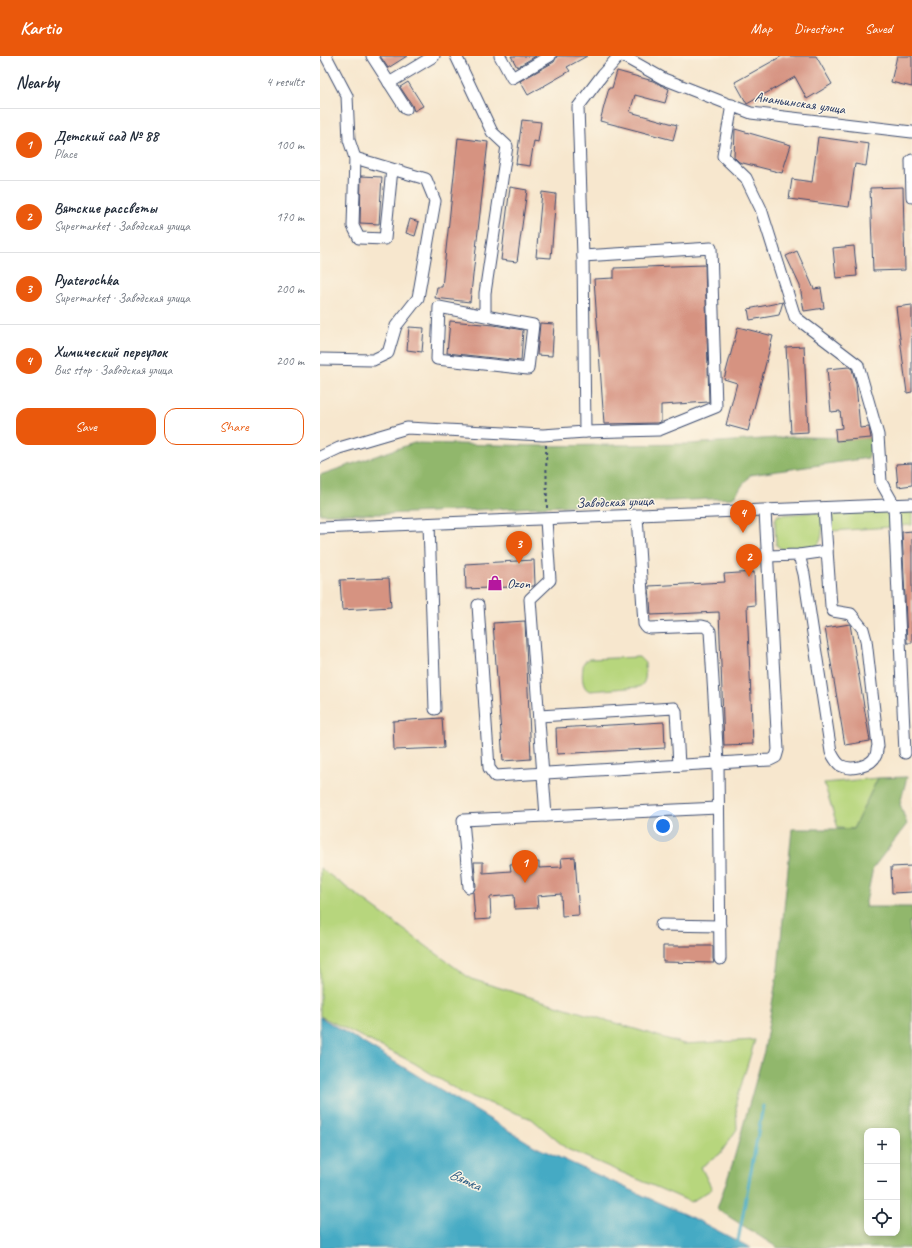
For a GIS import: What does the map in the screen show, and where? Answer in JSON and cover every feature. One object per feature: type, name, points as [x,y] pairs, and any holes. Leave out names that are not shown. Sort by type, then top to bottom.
[{"type":"street","points":[[326,56],[347,96],[349,140],[355,158],[353,226],[359,238],[385,239],[392,169]]},
{"type":"street","points":[[372,56],[406,109]]},
{"type":"street","points":[[389,83],[434,56]]},
{"type":"street","points":[[456,56],[492,132],[507,146],[485,293],[485,314]]},
{"type":"street","points":[[500,56],[512,78],[550,56]]},
{"type":"street","points":[[585,432],[583,256],[578,107],[619,56]]},
{"type":"street","name":"Ананьинская улица","points":[[623,56],[664,79],[751,112],[912,132]]},
{"type":"street","points":[[732,105],[723,156],[746,178],[761,209],[795,317],[858,365],[878,435],[880,482],[894,505],[905,753]]},
{"type":"street","points":[[320,359],[373,360],[388,354],[396,326],[418,298],[435,201],[426,179],[355,158]]},
{"type":"street","points":[[912,160],[912,197]]},
{"type":"street","points":[[320,457],[339,448],[407,428],[546,434],[659,430],[716,407],[711,248],[583,256]]},
{"type":"street","points":[[439,307],[485,314],[532,325],[528,369],[437,359],[439,307]]},
{"type":"street","name":"Заводская улица","points":[[320,528],[429,524],[546,516],[637,516],[912,504]]},
{"type":"street","points":[[799,555],[804,574],[831,752],[838,763],[847,768],[862,766],[871,762],[876,754],[878,746],[866,640],[863,629],[851,614],[833,611],[830,606],[824,508]]},
{"type":"street","points":[[478,605],[489,768],[495,776],[770,760],[776,757],[778,750],[765,511]]},
{"type":"street","points":[[546,516],[550,580],[530,599],[546,816]]},
{"type":"street","points":[[637,516],[644,624],[646,627],[650,628],[702,626],[706,627],[710,631],[718,763],[720,959]]},
{"type":"street","points":[[429,524],[435,709]]},
{"type":"street","points":[[767,556],[799,555],[827,551]]},
{"type":"street","points":[[539,716],[674,708],[676,711],[679,766]]},
{"type":"street","points":[[469,886],[463,820],[718,808]]},
{"type":"street","points":[[661,925],[720,926]]},
{"type":"path","points":[[546,434],[546,516]]},
{"type":"green space","points":[[791,437],[874,438],[868,458],[750,475],[733,498],[386,514],[320,514],[320,475],[414,443],[541,446],[690,444]]},
{"type":"green space","points":[[912,508],[912,525],[898,526],[897,509]]},
{"type":"green space","points":[[884,509],[890,518],[890,527],[832,531],[831,523],[835,512]]},
{"type":"green space","points":[[817,512],[822,516],[822,536],[817,546],[782,549],[776,545],[775,520],[778,515]]},
{"type":"green space","points":[[639,657],[645,663],[645,680],[639,687],[590,691],[583,683],[583,665],[584,662],[589,659]]},
{"type":"green space","points":[[907,777],[900,804],[907,824],[873,868],[865,907],[912,907],[912,922],[909,922],[912,950],[912,1248],[778,1248],[717,1209],[733,1162],[764,1051],[778,969],[792,829],[853,829],[878,778]]},
{"type":"green space","points":[[878,778],[853,829],[838,828],[824,783]]},
{"type":"green space","points":[[320,868],[471,979],[684,1044],[755,1040],[736,1102],[737,1129],[720,1154],[701,1167],[712,1189],[691,1202],[567,1149],[532,1119],[462,1093],[414,1063],[320,1016]]},
{"type":"water","name":"Вятка","points":[[320,1017],[536,1147],[697,1220],[751,1248],[320,1248]]},
{"type":"building","points":[[380,56],[407,56],[388,68]]},
{"type":"building","points":[[511,56],[536,56],[517,67]]},
{"type":"building","points":[[557,56],[587,56],[567,67],[570,71],[528,95],[520,81],[554,62]]},
{"type":"building","points":[[782,56],[816,56],[832,84],[807,99],[795,77],[747,104],[735,82]]},
{"type":"building","points":[[897,56],[912,56],[912,87],[891,82]]},
{"type":"building","points":[[617,71],[653,81],[669,89],[665,103],[635,95],[630,112],[677,125],[673,140],[600,121],[609,88],[612,88]]},
{"type":"building","points":[[408,82],[423,106],[414,111],[412,105],[400,87]]},
{"type":"building","points":[[522,120],[541,122],[538,142],[534,141],[530,166],[516,164]]},
{"type":"building","points":[[735,129],[791,145],[782,173],[739,162],[734,157]]},
{"type":"building","points":[[818,137],[869,144],[866,166],[855,164],[849,207],[789,199],[792,179],[812,182]]},
{"type":"building","points":[[458,138],[488,142],[470,302],[435,298],[437,287],[442,287]]},
{"type":"building","points":[[361,176],[382,177],[379,224],[360,223]]},
{"type":"building","points":[[510,187],[527,190],[517,262],[501,260]]},
{"type":"building","points":[[903,187],[905,270],[873,271],[870,188]]},
{"type":"building","points":[[542,192],[556,194],[551,258],[536,257]]},
{"type":"building","points":[[410,219],[419,222],[415,236],[406,233]]},
{"type":"building","points":[[854,246],[857,276],[836,278],[833,248]]},
{"type":"building","points":[[797,251],[814,289],[821,288],[824,308],[804,311],[800,286],[786,256]]},
{"type":"building","points":[[705,265],[709,402],[661,405],[661,422],[658,423],[604,424],[594,279],[614,278],[614,268]]},
{"type":"building","points":[[783,302],[779,315],[750,320],[748,309]]},
{"type":"building","points":[[912,305],[912,392],[907,393],[896,307]]},
{"type":"building","points":[[450,321],[494,325],[523,330],[521,361],[447,353]]},
{"type":"building","points":[[540,323],[554,324],[552,356],[537,355]]},
{"type":"building","points":[[409,327],[424,328],[422,352],[407,350]]},
{"type":"building","points":[[738,327],[773,336],[748,431],[726,425],[737,383],[724,379]]},
{"type":"building","points":[[804,346],[808,432],[791,433],[786,347]]},
{"type":"building","points":[[849,367],[852,369],[856,384],[860,428],[869,427],[871,438],[836,441],[835,429],[842,428],[840,411],[831,412],[827,369]]},
{"type":"building","points":[[912,463],[912,485],[898,487],[896,464]]},
{"type":"building","points":[[912,531],[912,643],[907,643],[902,532]]},
{"type":"building","points":[[534,560],[534,586],[466,589],[465,564]]},
{"type":"building","points":[[754,572],[755,605],[747,606],[753,744],[724,745],[719,612],[651,615],[649,586],[725,582],[724,574]]},
{"type":"building","points":[[389,578],[391,607],[342,610],[340,580]]},
{"type":"building","points":[[525,621],[531,759],[503,761],[493,623]]},
{"type":"building","points":[[850,624],[870,741],[845,745],[825,628]]},
{"type":"building","points":[[442,718],[444,748],[394,750],[393,721]]},
{"type":"building","points":[[664,722],[665,748],[557,754],[556,728]]},
{"type":"building","points":[[575,857],[579,915],[562,916],[561,894],[537,896],[538,908],[515,909],[514,895],[490,897],[491,919],[475,920],[473,892],[476,886],[474,862],[483,862],[483,873],[511,871],[510,864],[539,862],[539,868],[562,867],[561,858]]},
{"type":"building","points":[[912,866],[912,892],[892,893],[891,867]]},
{"type":"building","points":[[663,946],[713,946],[714,963],[663,962]]},
{"type":"waterway","points":[[738,1241],[763,1106]]},
{"type":"place","name":"Химический переулок","points":[[743,533]]},
{"type":"place","name":"Pyaterochka","points":[[519,564]]},
{"type":"place","name":"Вятские рассветы","points":[[749,577]]},
{"type":"place","name":"Ozon","points":[[495,583]]},
{"type":"place","name":"Детский сад № 88","points":[[525,883]]}]
